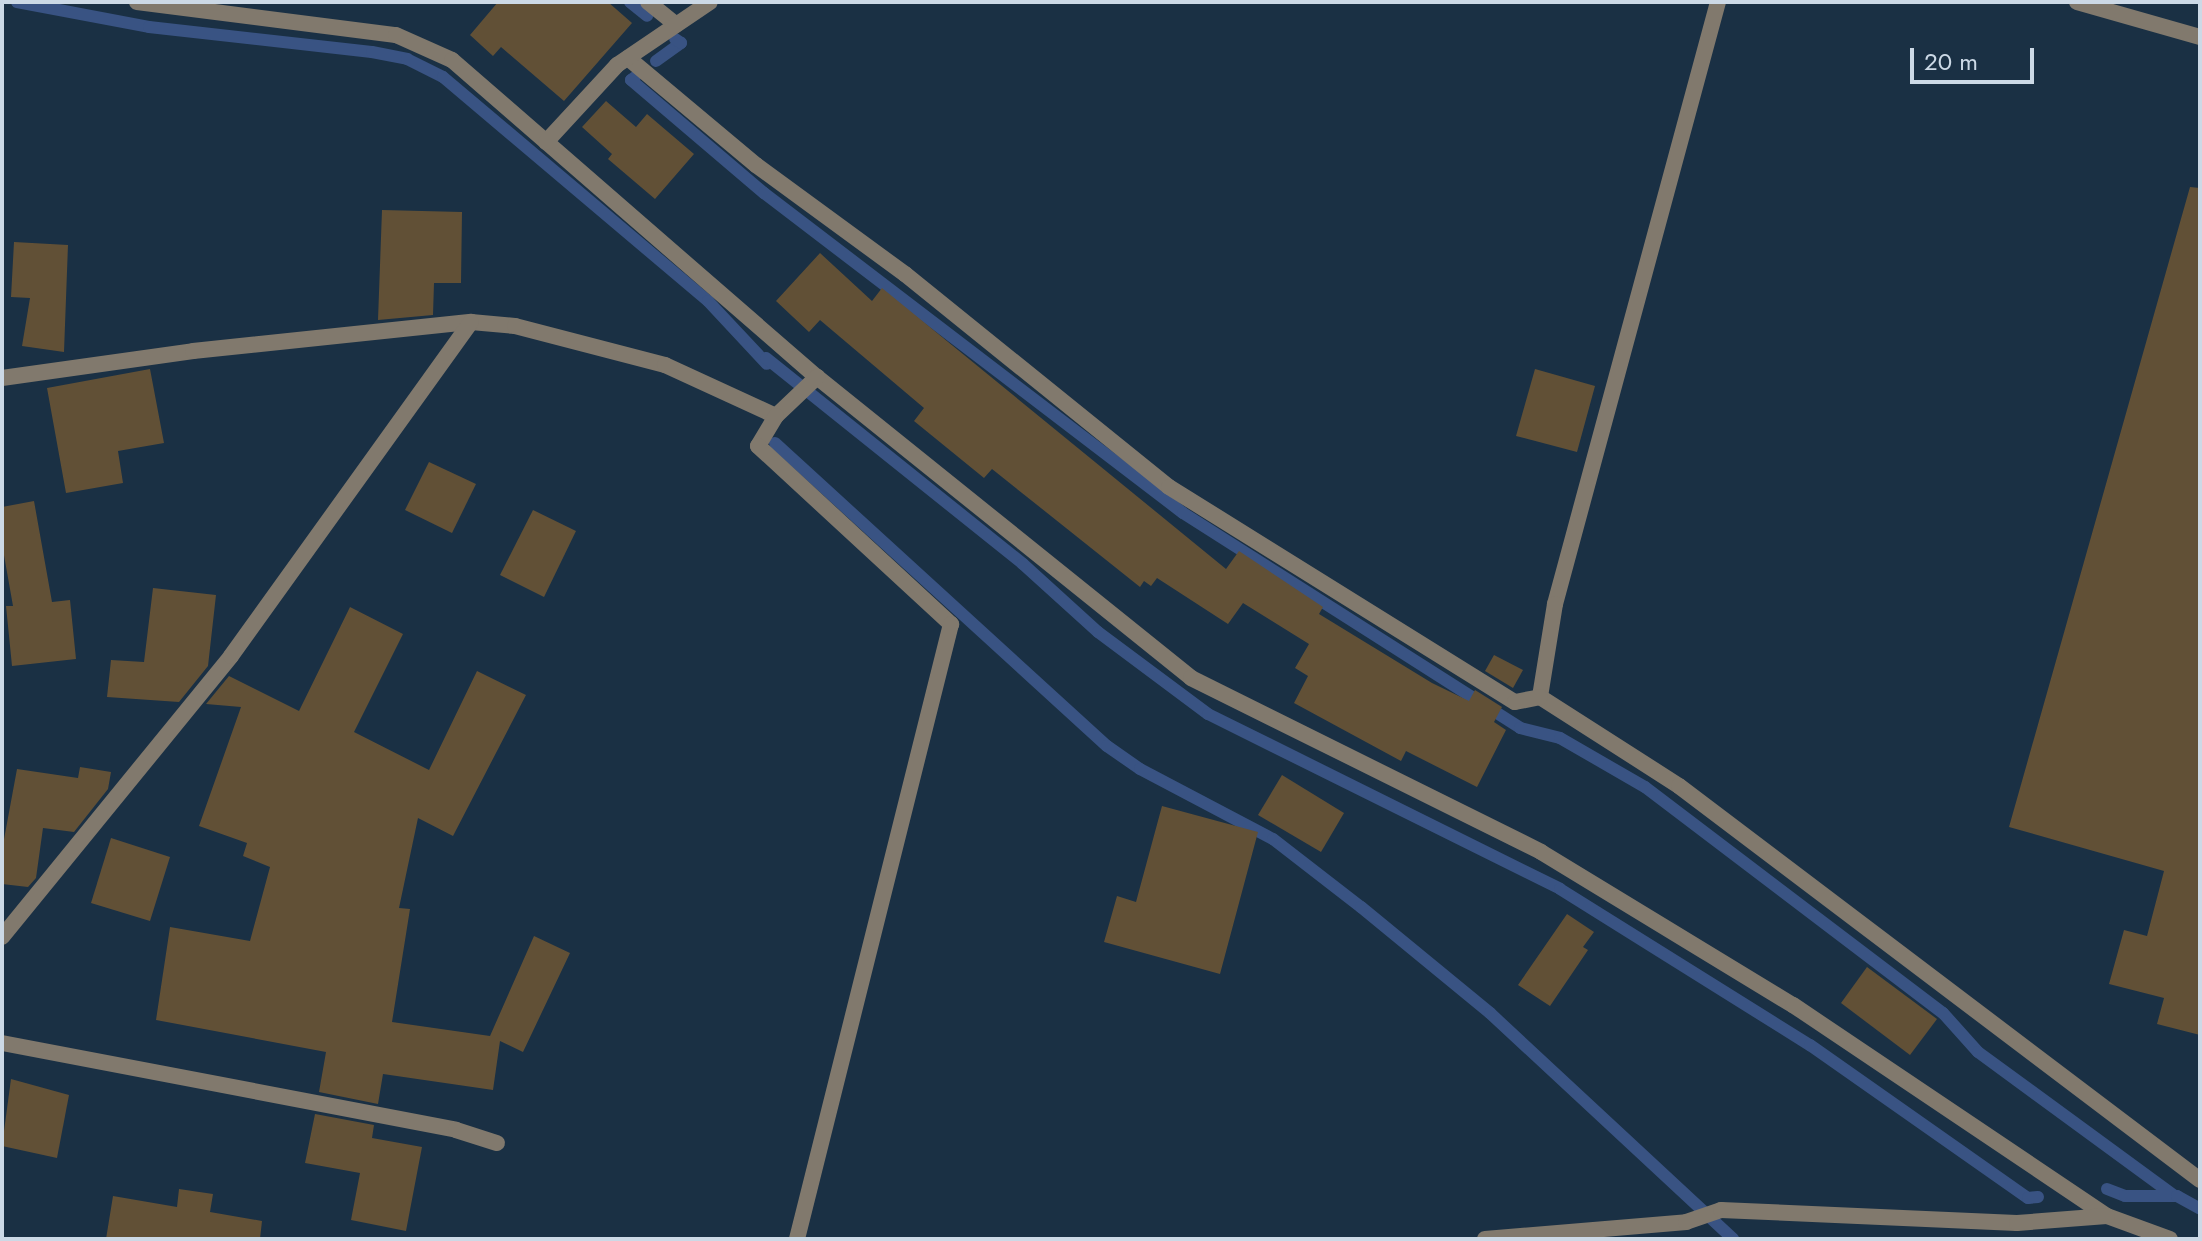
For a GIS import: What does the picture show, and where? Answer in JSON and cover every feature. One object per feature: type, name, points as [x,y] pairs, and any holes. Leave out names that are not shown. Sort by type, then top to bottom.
[{"type":"street","points":[[137,2],[396,35],[427,45],[452,60],[546,142],[808,386],[1191,678],[1541,852],[1793,1005],[2107,1216],[2170,1239]]},
{"type":"street","points":[[648,2],[676,25]]},
{"type":"street","points":[[546,142],[628,58],[710,2]]},
{"type":"street","points":[[1540,697],[1555,604],[1718,2]]},
{"type":"street","points":[[2077,2],[2200,37]]},
{"type":"street","points":[[628,58],[756,165],[905,274],[1169,487],[1515,702],[1540,697],[1679,786],[2200,1180]]},
{"type":"street","points":[[2,378],[193,351],[471,322],[515,326],[665,365],[776,416]]},
{"type":"street","points":[[2,937],[231,656],[471,322]]},
{"type":"street","points":[[797,1239],[951,624],[758,446],[776,416],[808,386]]},
{"type":"street","points":[[2,1043],[456,1130],[497,1143]]},
{"type":"street","points":[[1485,1239],[1707,1215],[2017,1223],[2107,1216]]},
{"type":"building","points":[[498,2],[608,2],[632,23],[564,101],[501,47],[493,56],[470,35]]},
{"type":"building","points":[[606,101],[636,127],[647,114],[694,154],[655,199],[608,159],[612,154],[582,127]]},
{"type":"building","points":[[2190,187],[2200,188],[2200,1035],[2157,1024],[2164,998],[2109,984],[2124,930],[2147,936],[2164,871],[2009,827]]},
{"type":"building","points":[[382,210],[462,212],[461,283],[434,283],[433,315],[378,320]]},
{"type":"building","points":[[14,242],[68,245],[64,352],[22,346],[30,298],[11,297]]},
{"type":"building","points":[[820,253],[872,301],[882,288],[1226,569],[1239,551],[1323,607],[1319,614],[1432,683],[1469,701],[1475,690],[1502,707],[1494,722],[1506,730],[1477,787],[1406,751],[1401,761],[1294,703],[1308,676],[1295,668],[1309,644],[1243,603],[1228,624],[1157,578],[1151,586],[1144,581],[1140,587],[992,469],[984,478],[914,421],[924,408],[820,320],[809,332],[776,301]]},
{"type":"building","points":[[150,369],[164,443],[118,451],[123,483],[66,493],[47,388]]},
{"type":"building","points":[[1535,369],[1595,386],[1577,452],[1516,436]]},
{"type":"building","points":[[429,462],[476,484],[452,533],[405,510]]},
{"type":"building","points":[[34,501],[52,602],[70,600],[76,659],[12,666],[6,606],[13,606],[2,544],[2,507]]},
{"type":"building","points":[[533,510],[576,531],[544,597],[500,575]]},
{"type":"building","points":[[153,588],[216,595],[208,666],[179,702],[107,697],[111,660],[144,662]]},
{"type":"building","points":[[350,607],[403,634],[354,732],[429,770],[477,671],[526,695],[453,836],[418,818],[399,908],[410,909],[392,1022],[490,1036],[534,936],[570,953],[523,1052],[500,1041],[493,1090],[383,1074],[378,1104],[319,1092],[326,1052],[156,1020],[170,927],[250,941],[270,867],[243,856],[247,843],[199,826],[241,707],[206,704],[229,676],[299,711]]},
{"type":"building","points":[[1494,655],[1523,670],[1513,688],[1485,671]]},
{"type":"building","points":[[80,767],[111,772],[108,789],[74,832],[43,828],[36,878],[28,887],[2,884],[2,850],[17,769],[78,778]]},
{"type":"building","points":[[1282,775],[1344,813],[1321,852],[1258,815]]},
{"type":"building","points":[[1162,806],[1258,832],[1220,974],[1104,942],[1117,896],[1136,902]]},
{"type":"building","points":[[111,838],[170,857],[150,921],[91,903]]},
{"type":"building","points":[[1567,914],[1594,932],[1583,947],[1588,950],[1550,1006],[1518,985]]},
{"type":"building","points":[[1867,967],[1937,1019],[1910,1055],[1841,1003]]},
{"type":"building","points":[[11,1079],[69,1095],[57,1158],[2,1146]]},
{"type":"building","points":[[315,1114],[374,1125],[372,1138],[422,1147],[406,1231],[351,1220],[360,1173],[305,1163]]},
{"type":"building","points":[[179,1189],[213,1194],[210,1212],[262,1221],[260,1239],[106,1239],[113,1196],[177,1207]]},
{"type":"waterway","points":[[17,2],[149,27],[372,52],[407,59],[443,77],[708,301],[767,364]]},
{"type":"waterway","points":[[630,2],[647,16]]},
{"type":"waterway","points":[[656,61],[681,43],[675,39]]},
{"type":"waterway","points":[[635,77],[631,80],[764,193],[1183,513],[1520,728],[1560,738],[1645,787],[1943,1013],[1978,1052],[2175,1196]]},
{"type":"waterway","points":[[766,358],[1023,564],[1098,632],[1208,714],[1560,889],[1810,1045],[2028,1198],[2038,1197]]},
{"type":"waterway","points":[[775,443],[1107,746],[1140,769],[1273,839],[1361,907],[1490,1013],[1733,1239]]},
{"type":"waterway","points":[[2107,1189],[2125,1196],[2177,1196],[2200,1209]]}]
